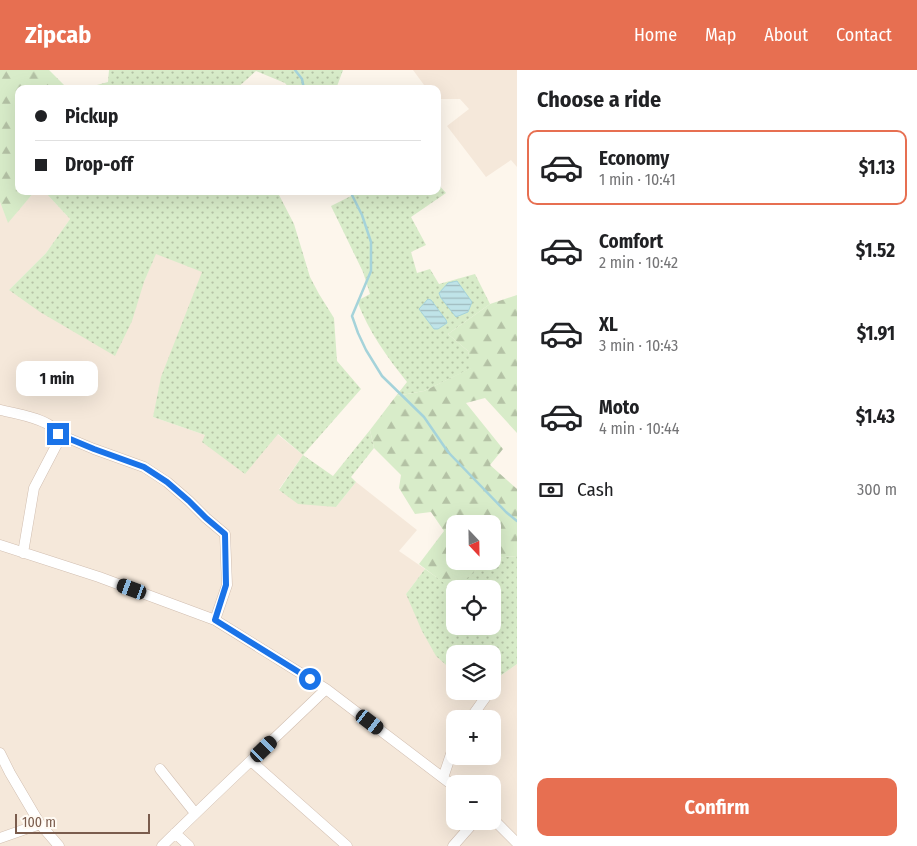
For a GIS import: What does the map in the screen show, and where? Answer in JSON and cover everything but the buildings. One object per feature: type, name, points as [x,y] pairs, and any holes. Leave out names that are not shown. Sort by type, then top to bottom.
[{"type":"street","points":[[0,410],[40,420],[53,428],[58,434],[144,467],[167,482],[225,534],[226,585],[215,620]]},
{"type":"street","points":[[23,553],[34,488],[58,442],[58,434]]},
{"type":"street","points":[[0,546],[99,577],[215,620],[326,689],[446,780]]},
{"type":"street","points":[[162,846],[326,689]]},
{"type":"street","points":[[0,753],[40,824],[59,846]]},
{"type":"street","points":[[251,762],[346,846]]},
{"type":"street","points":[[443,778],[447,765]]},
{"type":"street","points":[[160,769],[195,813]]},
{"type":"street","points":[[0,838],[40,824]]},
{"type":"street","points":[[501,827],[517,843]]},
{"type":"street","points":[[453,846],[466,830]]},
{"type":"street","points":[[175,833],[188,846]]},
{"type":"shaded area","points":[[413,70],[517,70],[517,167],[511,160],[486,177],[447,126],[469,109],[460,99],[441,99],[441,85],[424,85]]},
{"type":"shaded area","points":[[32,195],[48,195],[70,219],[46,253],[9,290],[144,282],[156,253],[203,272],[153,417],[205,435],[277,434],[303,455],[279,489],[336,507],[356,482],[417,530],[399,551],[425,569],[406,594],[446,658],[446,700],[501,700],[501,675],[517,664],[517,846],[0,846],[0,202],[8,222]]},
{"type":"green space","points":[[0,70],[49,70],[64,85],[15,85],[15,195],[32,195],[8,223],[0,202]]},
{"type":"green space","points":[[109,70],[343,70],[337,85],[287,85],[256,71],[240,85],[97,85],[108,82]]},
{"type":"green space","points":[[441,187],[446,193],[411,217],[426,245],[411,252],[417,273],[430,269],[439,284],[475,274],[490,304],[448,334],[468,351],[472,368],[424,391],[396,396],[407,382],[379,344],[357,301],[370,294],[363,272],[331,206],[353,195],[441,195]]},
{"type":"green space","points":[[48,195],[279,195],[294,224],[310,277],[334,318],[337,361],[361,389],[303,455],[278,434],[245,474],[202,442],[205,435],[153,417],[161,377],[202,272],[156,254],[144,282],[132,321],[115,356],[40,312],[9,290],[46,253],[70,219]]},
{"type":"green space","points":[[517,295],[517,433],[485,398],[466,403],[503,449],[490,465],[517,489],[517,556],[501,557],[501,515],[446,515],[446,570],[476,570],[465,580],[446,580],[446,585],[419,564],[444,531],[431,512],[415,514],[399,488],[401,475],[374,448],[370,430],[396,396],[424,391],[471,368],[468,351],[448,334],[490,304]]},
{"type":"green space","points":[[370,430],[374,448],[351,477],[356,482],[336,507],[298,504],[279,490],[303,455],[333,476]]},
{"type":"green space","points":[[517,556],[517,664],[501,675],[501,645],[446,645],[446,665],[436,656],[422,631],[406,594],[425,569],[446,584],[446,635],[501,635],[501,580],[464,580],[476,570],[501,570],[501,557]]},
{"type":"water","points":[[457,281],[472,302],[468,312],[456,317],[439,293],[448,283]]},
{"type":"water","points":[[428,299],[431,300],[447,323],[438,329],[434,329],[419,309]]},
{"type":"waterway","points":[[295,70],[302,79],[303,85]]},
{"type":"waterway","points":[[352,195],[362,215],[371,242],[371,271],[352,316],[366,350],[382,376],[424,417],[448,452],[517,521]]},
{"type":"route","points":[[58,434],[144,467],[167,482],[225,534],[226,585],[215,620],[310,679]]}]
